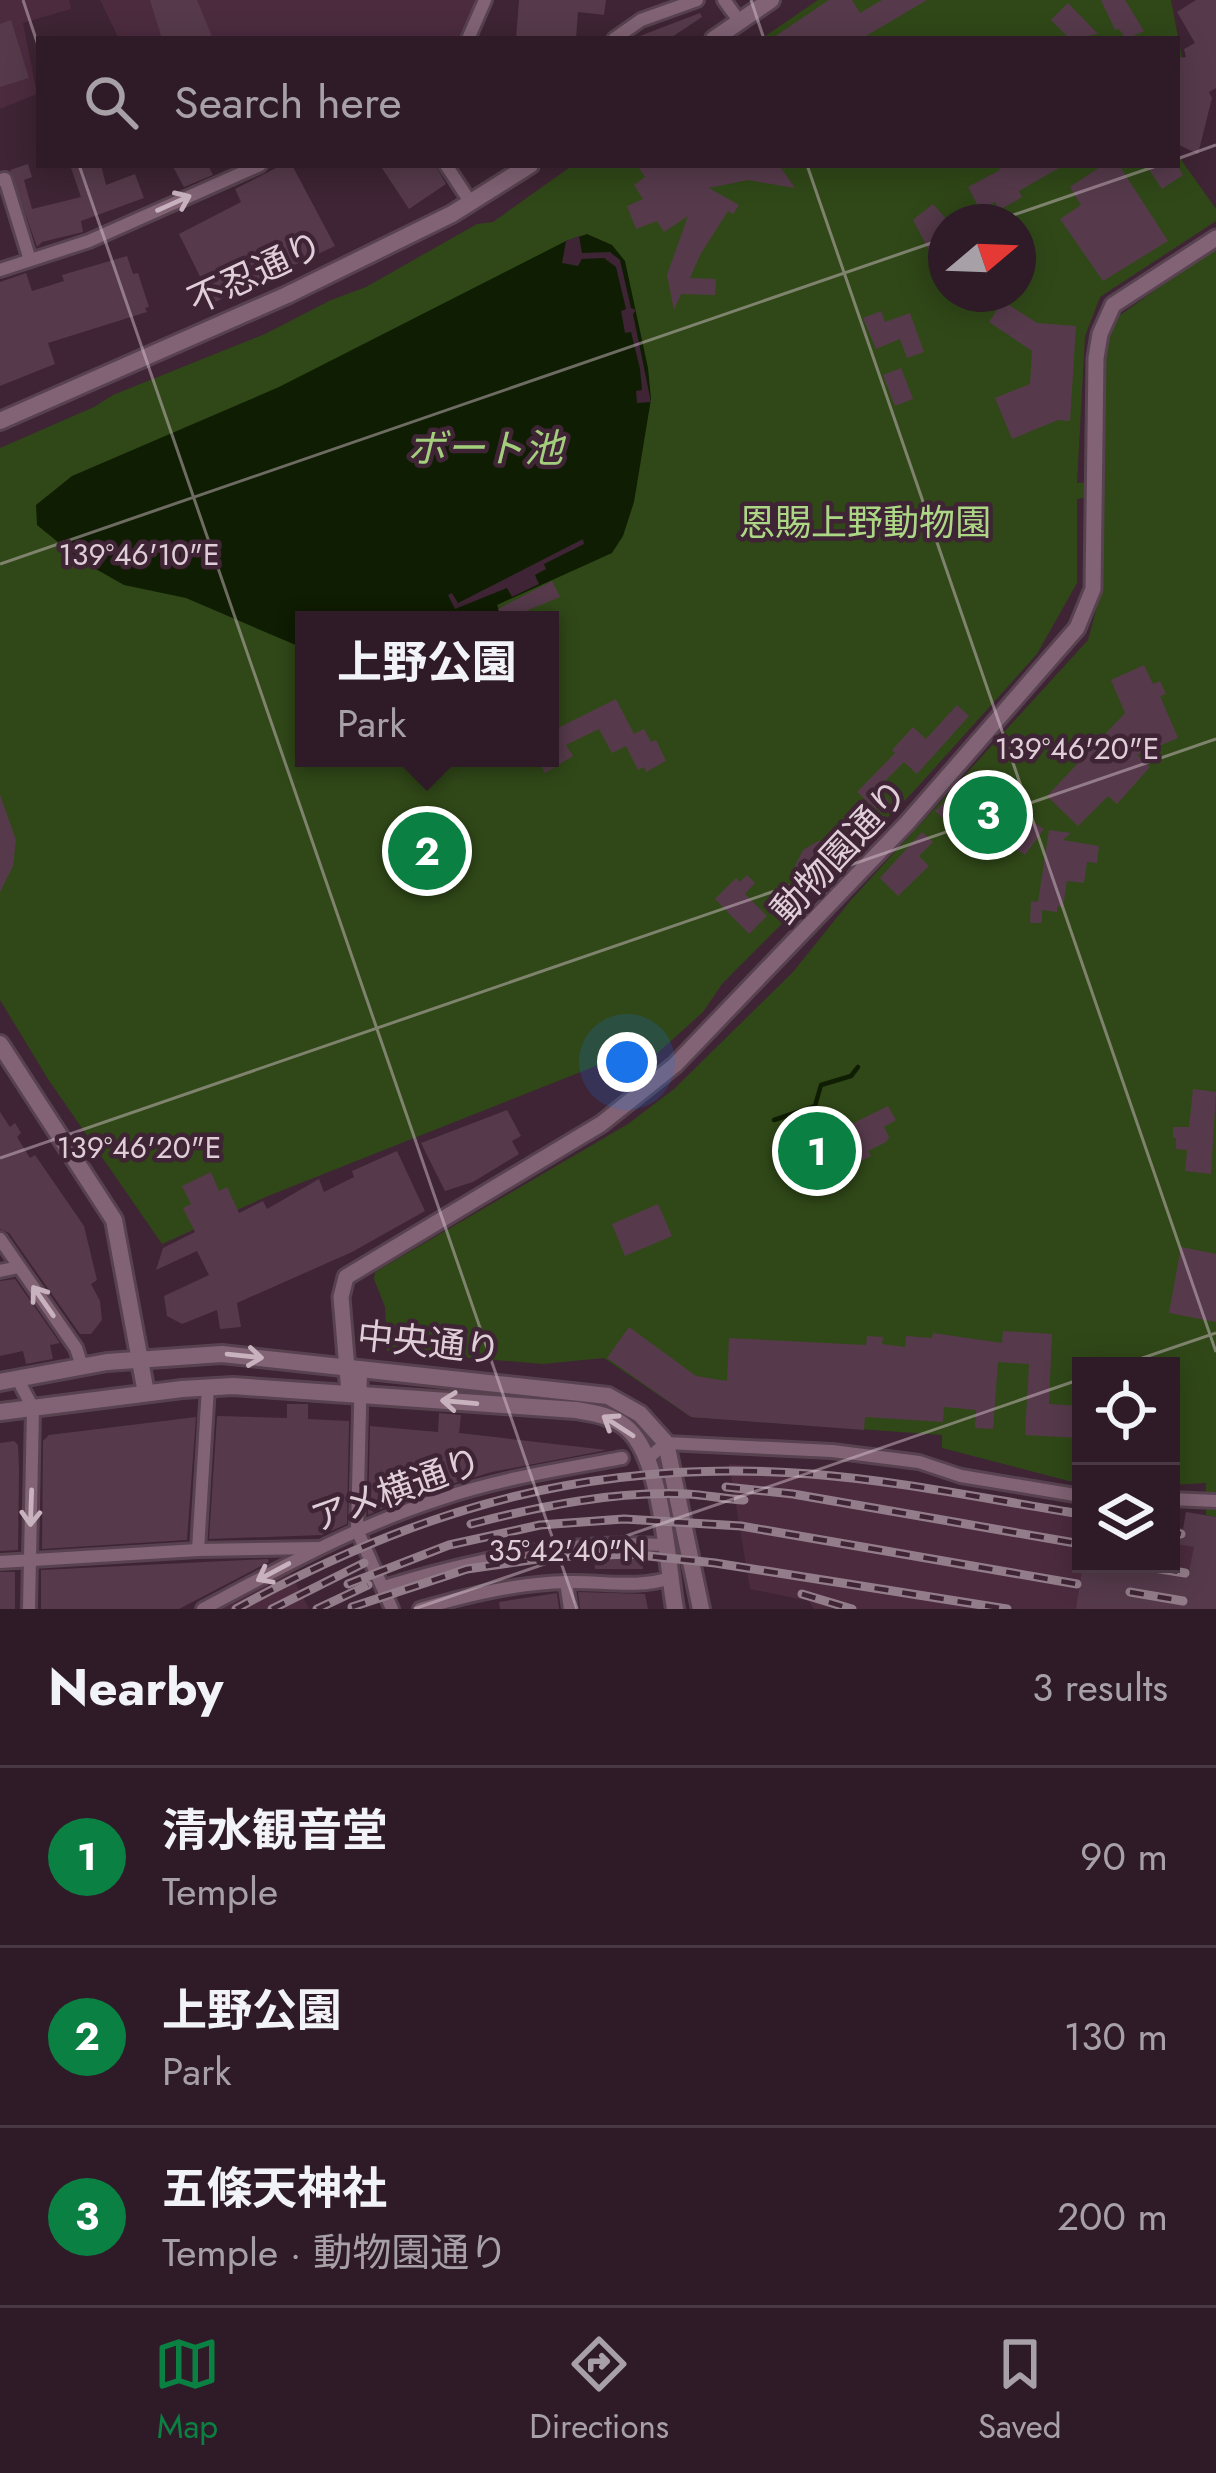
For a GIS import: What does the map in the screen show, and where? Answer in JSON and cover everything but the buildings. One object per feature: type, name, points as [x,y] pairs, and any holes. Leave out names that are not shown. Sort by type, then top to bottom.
[{"type":"main road","points":[[719,36],[771,0]]},
{"type":"main road","name":"不忍通り","points":[[0,421],[237,319],[471,203],[525,168]]},
{"type":"main road","points":[[0,1044],[114,1220],[146,1393]]},
{"type":"main road","name":"中央通り","points":[[9,1380],[141,1358],[222,1354],[591,1391],[640,1414],[666,1443]]},
{"type":"main road","name":"中央通り","points":[[0,1412],[208,1387],[354,1393],[591,1412],[628,1429],[647,1460]]},
{"type":"main road","points":[[666,1443],[701,1609]]},
{"type":"main road","points":[[647,1460],[675,1609]]},
{"type":"street","points":[[469,36],[485,0]]},
{"type":"street","points":[[618,36],[641,20],[697,0]]},
{"type":"street","points":[[724,0],[740,22]]},
{"type":"street","points":[[0,270],[89,242],[253,168]]},
{"type":"street","points":[[448,168],[471,203]]},
{"type":"street","points":[[0,180],[5,178],[30,260]]},
{"type":"street","name":"動物園通り","points":[[354,1393],[356,1368],[341,1297],[346,1277],[601,1124],[675,1065],[908,823],[1077,628],[1093,589],[1100,334],[1113,305],[1216,238]]},
{"type":"street","points":[[0,1240],[76,1348],[82,1366]]},
{"type":"street","points":[[0,1271],[19,1267]]},
{"type":"street","points":[[9,1380],[33,1408],[29,1609]]},
{"type":"street","points":[[198,1550],[208,1387]]},
{"type":"street","points":[[354,1393],[357,1530],[392,1609]]},
{"type":"street","points":[[647,1460],[666,1443],[832,1450],[919,1462],[961,1476],[1072,1494]]},
{"type":"street","name":"アメ横通り","points":[[202,1609],[357,1530],[484,1486],[622,1458]]},
{"type":"street","points":[[1180,1499],[1216,1501]]},
{"type":"street","points":[[384,1587],[479,1559],[551,1547],[665,1545]]},
{"type":"street","points":[[0,1562],[320,1548]]},
{"type":"street","points":[[421,1609],[512,1587],[653,1583],[670,1578]]},
{"type":"street","points":[[566,1582],[570,1609]]},
{"type":"shaded area","points":[[0,0],[69,0],[71,9],[23,23],[36,94],[0,109]]},
{"type":"shaded area","points":[[100,0],[476,0],[459,36],[118,36]]},
{"type":"shaded area","points":[[729,1464],[817,1470],[1072,1510],[1072,1573],[1180,1573],[1180,1528],[1186,1512],[1216,1517],[1216,1609],[814,1609],[809,1601],[750,1589]]},
{"type":"shaded area","points":[[290,1572],[309,1609],[217,1609]]},
{"type":"green space","points":[[818,0],[1171,0],[1178,36],[765,36]]},
{"type":"green space","points":[[1180,47],[1186,79],[1180,114]]},
{"type":"green space","name":"恩賜上野動物園","points":[[1180,158],[1216,209],[1216,221],[1100,297],[1085,336],[1077,483],[1101,481],[1105,354],[1116,318],[1216,247],[1216,1517],[1206,1515],[1206,1483],[1180,1484],[1180,1357],[1072,1357],[1069,1481],[942,1448],[942,1435],[691,1417],[604,1358],[543,1364],[387,1351],[385,1307],[374,1279],[375,1272],[628,1124],[674,1089],[793,972],[851,900],[1088,640],[1103,584],[1101,495],[1077,499],[1077,583],[1037,654],[913,792],[722,984],[703,1012],[632,1076],[616,1058],[268,1196],[162,1244],[48,1079],[0,1000],[0,448],[366,287],[477,224],[493,222],[569,168],[1180,168]]},
{"type":"water","name":"ボート池","points":[[587,234],[612,245],[625,261],[648,368],[651,399],[634,502],[612,553],[497,605],[498,611],[295,611],[295,645],[186,598],[124,585],[80,560],[37,525],[36,505],[72,476],[279,387]]},
{"type":"pier","points":[[579,236],[582,253],[610,252],[620,260],[631,308],[636,310],[633,314],[651,402],[637,403],[636,391],[642,390],[640,369],[631,332],[625,333],[621,311],[626,309],[616,267],[604,258],[582,259],[578,266],[562,263],[566,241]]},
{"type":"pier","points":[[583,539],[584,544],[544,564],[546,569],[535,575],[539,584],[512,597],[507,588],[455,609],[448,595],[452,593],[458,603]]},
{"type":"waterway","points":[[774,1120],[815,1106],[821,1085],[851,1076],[858,1067]]},
{"type":"railway","points":[[236,1609],[374,1542],[443,1517],[513,1497],[657,1474],[732,1471],[845,1477],[1072,1513]]},
{"type":"railway","points":[[726,1487],[793,1494],[1072,1542]]},
{"type":"railway","points":[[471,1524],[605,1497],[687,1494],[744,1500]]},
{"type":"railway","points":[[348,1584],[449,1545],[540,1525],[624,1519],[741,1526],[1077,1584]]},
{"type":"railway","points":[[352,1607],[467,1569],[551,1557],[630,1554],[1007,1609]]},
{"type":"railway","points":[[272,1609],[364,1563]]},
{"type":"railway","points":[[1180,1572],[1185,1573]]},
{"type":"railway","points":[[317,1609],[368,1585]]},
{"type":"railway","points":[[1130,1592],[1183,1601]]},
{"type":"railway","points":[[802,1594],[852,1609]]},
{"type":"place","name":"五條天神社","points":[[988,815]]},
{"type":"place","name":"上野公園","points":[[427,851]]},
{"type":"place","name":"清水観音堂","points":[[817,1151]]}]
